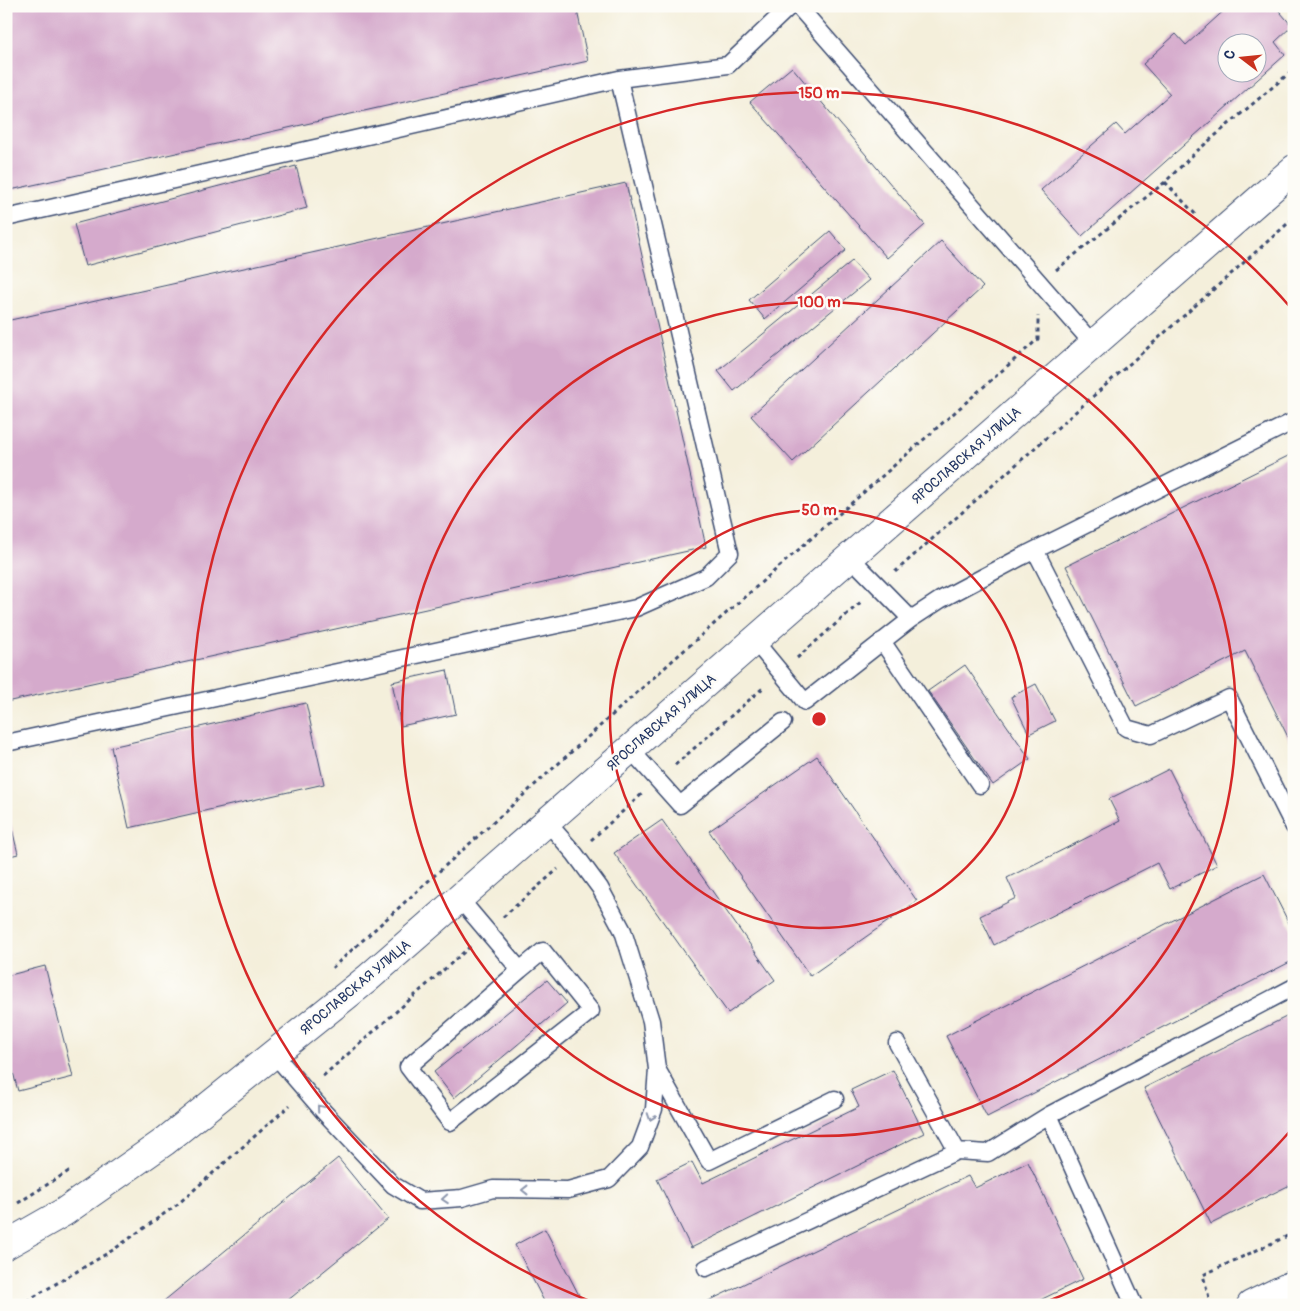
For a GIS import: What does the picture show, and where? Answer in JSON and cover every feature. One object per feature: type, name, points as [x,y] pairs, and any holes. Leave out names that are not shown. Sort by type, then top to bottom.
[{"type":"street","name":"ЯРОСЛАВСКАЯ УЛИЦА","points":[[6,1245],[64,1212],[164,1142],[367,979],[1294,169]]},
{"type":"street","points":[[1251,1305],[1294,1284]]},
{"type":"lane","points":[[6,218],[619,79],[728,66],[790,6]]},
{"type":"lane","points":[[798,6],[1093,344]]},
{"type":"lane","points":[[6,743],[636,608],[706,578],[730,553],[619,79]]},
{"type":"lane","points":[[754,640],[805,702],[911,619],[940,600],[1035,550],[1294,421]]},
{"type":"lane","points":[[1035,550],[1126,728],[1151,735],[1229,698],[1294,827]]},
{"type":"lane","points":[[850,557],[911,619]]},
{"type":"lane","points":[[882,641],[980,784]]},
{"type":"lane","points":[[630,749],[680,805],[783,722]]},
{"type":"lane","points":[[274,1054],[324,1112],[393,1185],[420,1201],[462,1198],[493,1190],[568,1190],[609,1179],[640,1147],[654,1109],[656,1069],[651,1021],[623,931],[600,888],[546,822]]},
{"type":"lane","points":[[459,898],[520,970]]},
{"type":"lane","points":[[543,950],[590,1011],[450,1122],[408,1067],[520,970],[543,950]]},
{"type":"lane","points":[[706,1268],[957,1151],[988,1153],[1049,1115],[1294,987]]},
{"type":"lane","points":[[897,1043],[957,1151]]},
{"type":"lane","points":[[656,1069],[709,1162],[835,1099]]},
{"type":"lane","points":[[1049,1115],[1134,1305]]},
{"type":"path","points":[[330,970],[672,661],[1038,339],[1036,297],[1041,284],[1066,260],[1113,225],[1165,182],[1197,151],[1294,69]]},
{"type":"path","points":[[15,1205],[74,1168]]},
{"type":"path","points":[[1211,1305],[1203,1276],[1294,1234]]},
{"type":"building","points":[[6,6],[576,6],[588,61],[6,191]]},
{"type":"building","points":[[1229,6],[1275,6],[1292,26],[1275,42],[1285,55],[1268,70],[1268,32],[1218,32],[1218,82],[1255,82],[1082,236],[1041,190],[1116,124],[1125,134],[1170,94],[1143,64],[1176,34],[1186,45]]},
{"type":"building","points":[[792,67],[925,225],[887,258],[750,102]]},
{"type":"building","points":[[296,166],[307,208],[85,266],[74,224]]},
{"type":"building","points":[[626,183],[706,547],[6,702],[6,321]]},
{"type":"building","points":[[830,231],[846,250],[765,319],[749,300]]},
{"type":"building","points":[[941,241],[983,287],[793,462],[751,416]]},
{"type":"building","points":[[852,261],[869,280],[734,391],[718,371]]},
{"type":"building","points":[[1294,453],[1294,749],[1245,651],[1136,706],[1066,566]]},
{"type":"building","points":[[965,665],[1030,759],[993,785],[928,691]]},
{"type":"building","points":[[447,670],[456,714],[401,726],[392,682]]},
{"type":"building","points":[[1036,684],[1055,721],[1029,734],[1011,697]]},
{"type":"building","points":[[306,703],[324,784],[129,828],[111,747]]},
{"type":"building","points":[[817,756],[917,901],[810,976],[709,831]]},
{"type":"building","points":[[1169,769],[1217,865],[1170,889],[1157,863],[994,945],[980,916],[1016,898],[1007,878],[1120,821],[1109,799]]},
{"type":"building","points":[[6,803],[18,854],[6,857]]},
{"type":"building","points":[[662,820],[775,980],[728,1013],[614,853]]},
{"type":"building","points":[[1264,874],[1294,933],[1294,960],[987,1117],[946,1036]]},
{"type":"building","points":[[45,966],[73,1077],[18,1091],[6,1046],[6,976]]},
{"type":"building","points":[[547,980],[567,1003],[454,1098],[434,1072]]},
{"type":"building","points":[[1294,1013],[1294,1183],[1211,1224],[1144,1088]]},
{"type":"building","points":[[893,1070],[924,1133],[691,1248],[657,1179],[692,1162],[703,1183],[859,1107],[851,1090]]},
{"type":"building","points":[[338,1158],[388,1219],[282,1305],[159,1305]]},
{"type":"building","points":[[1028,1162],[1083,1279],[1030,1305],[700,1305],[968,1176],[975,1188]]},
{"type":"building","points":[[545,1229],[584,1305],[546,1305],[515,1245]]}]
